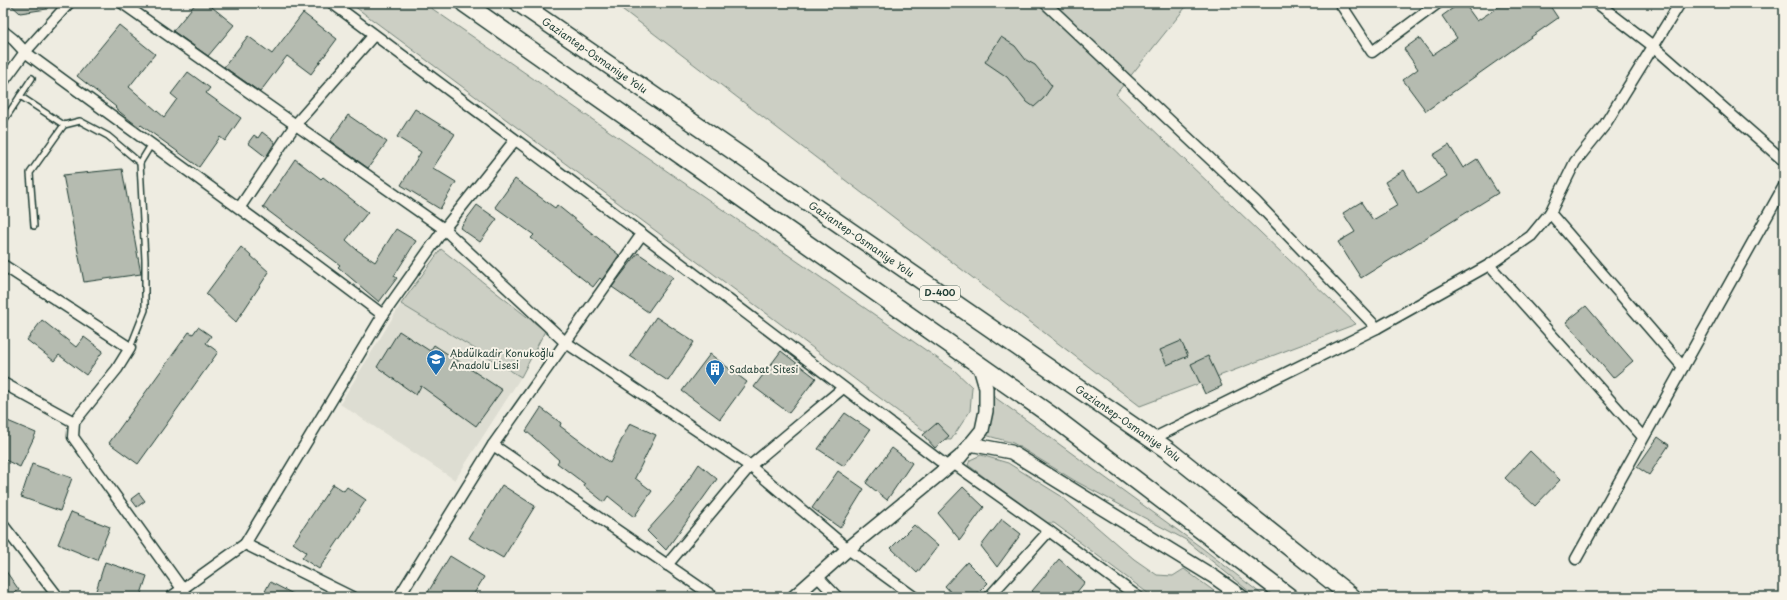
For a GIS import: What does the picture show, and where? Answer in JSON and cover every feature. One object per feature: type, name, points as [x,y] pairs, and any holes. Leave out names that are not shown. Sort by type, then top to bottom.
[{"type":"highway","points":[[464,3],[1065,425],[1289,597]]},
{"type":"highway","name":"Gaziantep-Osmaniye Yolu","points":[[519,3],[1152,439],[1352,597]]},
{"type":"street","points":[[3,82],[25,52],[69,3]]},
{"type":"street","points":[[122,3],[444,229],[565,342],[750,466],[848,548],[914,597]]},
{"type":"street","points":[[332,3],[374,36],[642,234],[843,388],[951,465],[1049,531],[1138,597]]},
{"type":"street","points":[[1046,3],[1256,202],[1377,328]]},
{"type":"street","points":[[1340,3],[1372,52],[1438,3]]},
{"type":"street","points":[[1597,3],[1653,46],[1784,161]]},
{"type":"street","points":[[1152,439],[1377,328],[1489,265],[1531,236],[1550,213],[1575,162],[1604,126],[1680,3]]},
{"type":"street","points":[[3,32],[13,39],[25,52],[151,145],[240,207],[382,315]]},
{"type":"street","points":[[240,207],[295,125],[374,36]]},
{"type":"street","points":[[171,597],[186,593],[245,544],[382,315],[444,229],[515,140]]},
{"type":"street","points":[[1576,559],[1784,186]]},
{"type":"street","points":[[1550,213],[1683,367]]},
{"type":"street","points":[[399,597],[493,445],[642,234]]},
{"type":"street","points":[[3,265],[130,348],[117,369],[74,422],[74,437],[186,593]]},
{"type":"street","points":[[1489,265],[1643,438]]},
{"type":"street","points":[[794,597],[848,548],[951,465],[982,430],[986,411],[986,388],[979,364]]},
{"type":"street","points":[[3,382],[74,422]]},
{"type":"street","points":[[667,565],[750,466],[843,388]]},
{"type":"street","points":[[970,444],[1011,452],[1214,577],[1242,597]]},
{"type":"street","points":[[493,445],[714,597]]},
{"type":"street","points":[[3,525],[58,597]]},
{"type":"street","points":[[989,597],[1049,531]]},
{"type":"street","points":[[245,544],[352,597]]},
{"type":"street","points":[[817,576],[837,597]]},
{"type":"lane","points":[[3,122],[32,78]]},
{"type":"lane","points":[[20,96],[64,125]]},
{"type":"lane","points":[[34,226],[30,174],[64,125],[80,121],[108,136],[140,163]]},
{"type":"lane","points":[[130,348],[145,310],[146,260],[140,163],[151,145]]},
{"type":"shaded area","points":[[350,3],[424,3],[953,369],[972,387],[970,411],[951,440],[935,439]]},
{"type":"shaded area","points":[[614,3],[1189,3],[1116,94],[1356,324],[1140,406]]},
{"type":"shaded area","points":[[441,249],[545,331],[521,377],[401,304]]},
{"type":"shaded area","points":[[401,304],[521,377],[455,480],[340,404]]},
{"type":"shaded area","points":[[993,396],[1202,548],[1265,597],[1256,597],[1186,540],[1077,482],[1013,443],[985,435],[991,419]]},
{"type":"shaded area","points":[[981,455],[1008,463],[1061,496],[1134,559],[1157,575],[1173,576],[1184,569],[1222,597],[1153,597],[1054,523],[1046,523],[968,465],[970,460]]},
{"type":"building","points":[[9,3],[47,3],[47,9],[20,13]]},
{"type":"building","points":[[196,3],[207,3],[234,25],[208,56],[173,31]]},
{"type":"building","points":[[1460,3],[1464,3],[1477,21],[1504,3],[1548,3],[1558,18],[1426,111],[1403,80],[1418,69],[1404,49],[1419,38],[1432,55],[1457,38],[1442,16]]},
{"type":"building","points":[[303,13],[337,39],[311,74],[287,56],[260,92],[224,67],[248,36],[272,54]]},
{"type":"building","points":[[119,25],[155,54],[129,87],[164,117],[177,99],[171,94],[188,72],[210,88],[206,93],[241,118],[225,141],[220,137],[199,167],[141,125],[139,127],[77,76]]},
{"type":"building","points":[[1001,37],[1015,46],[1026,60],[1035,65],[1052,86],[1043,99],[1034,107],[1027,102],[1007,77],[985,62]]},
{"type":"building","points":[[415,109],[455,134],[433,168],[456,182],[440,209],[401,185],[421,152],[397,137]]},
{"type":"building","points":[[348,115],[387,142],[368,168],[330,141]]},
{"type":"building","points":[[262,132],[275,142],[266,157],[248,143],[254,135],[258,138]]},
{"type":"building","points":[[1449,145],[1463,168],[1477,159],[1498,193],[1361,278],[1338,242],[1355,232],[1343,213],[1361,202],[1373,220],[1398,205],[1385,182],[1404,170],[1418,194],[1447,176],[1433,155]]},
{"type":"building","points":[[295,159],[321,179],[323,177],[368,212],[346,240],[357,250],[375,262],[396,229],[416,241],[394,276],[397,278],[379,302],[338,267],[340,265],[263,207]]},
{"type":"building","points":[[122,169],[141,274],[84,282],[63,175]]},
{"type":"building","points":[[515,179],[555,208],[557,205],[619,255],[602,280],[600,278],[593,287],[531,238],[534,235],[495,207]]},
{"type":"building","points":[[477,205],[497,219],[480,242],[460,228]]},
{"type":"building","points":[[241,247],[269,272],[236,322],[206,294]]},
{"type":"building","points":[[638,253],[673,277],[648,312],[612,287]]},
{"type":"building","points":[[1586,306],[1633,361],[1613,378],[1566,322]]},
{"type":"building","points":[[656,317],[694,342],[668,381],[630,356]]},
{"type":"building","points":[[42,320],[76,347],[84,337],[103,351],[86,375],[59,355],[54,361],[27,340]]},
{"type":"building","points":[[198,327],[211,336],[206,343],[218,352],[138,464],[109,443],[189,332],[193,334]]},
{"type":"building","name":"Abdülkadir Konukoğlu Anadolu Lisesi","points":[[399,331],[430,351],[434,345],[502,390],[476,426],[421,386],[416,395],[377,367]]},
{"type":"building","points":[[1181,341],[1188,356],[1167,365],[1160,350]]},
{"type":"building","name":"Sadabat Sitesi","points":[[781,351],[816,378],[789,413],[754,387]]},
{"type":"building","name":"Sadabat Sitesi","points":[[710,354],[747,382],[720,419],[682,391]]},
{"type":"building","points":[[1208,356],[1222,386],[1205,394],[1191,364]]},
{"type":"building","points":[[541,408],[561,423],[560,426],[610,463],[630,423],[656,435],[635,478],[652,491],[634,517],[608,496],[604,502],[584,486],[585,484],[557,463],[559,460],[526,431]]},
{"type":"building","points":[[845,413],[870,430],[844,466],[818,449]]},
{"type":"building","points":[[3,419],[36,433],[20,467],[3,459]]},
{"type":"building","points":[[937,423],[949,436],[935,448],[923,435]]},
{"type":"building","points":[[1658,437],[1669,445],[1649,475],[1637,467]]},
{"type":"building","points":[[892,448],[912,463],[887,500],[866,483]]},
{"type":"building","points":[[1530,451],[1560,480],[1535,506],[1505,478]]},
{"type":"building","points":[[32,464],[72,478],[60,511],[21,497]]},
{"type":"building","points":[[699,464],[717,479],[666,550],[647,531],[682,492],[681,491]]},
{"type":"building","points":[[838,471],[864,489],[840,528],[812,508]]},
{"type":"building","points":[[333,484],[344,491],[347,487],[366,500],[319,569],[302,558],[306,552],[293,543]]},
{"type":"building","points":[[502,485],[535,506],[503,558],[469,538]]},
{"type":"building","points":[[963,487],[984,507],[960,540],[938,513]]},
{"type":"building","points":[[139,493],[145,501],[137,507],[131,499]]},
{"type":"building","points":[[71,512],[110,527],[97,560],[58,544]]},
{"type":"building","points":[[1002,519],[1021,534],[997,567],[981,546]]},
{"type":"building","points":[[914,525],[938,546],[917,573],[891,548]]},
{"type":"building","points":[[450,556],[484,577],[472,597],[425,597]]},
{"type":"building","points":[[1059,559],[1085,582],[1073,597],[1038,597],[1032,591]]},
{"type":"building","points":[[105,562],[147,576],[140,597],[94,597]]},
{"type":"building","points":[[967,562],[988,583],[974,597],[955,597],[945,586]]},
{"type":"building","points":[[3,567],[19,590],[9,597],[3,597]]},
{"type":"building","points":[[270,582],[299,597],[262,597]]},
{"type":"place","name":"Abdülkadir Konukoğlu Anadolu Lisesi","points":[[436,376]]},
{"type":"place","name":"Sadabat Sitesi","points":[[715,386]]}]
